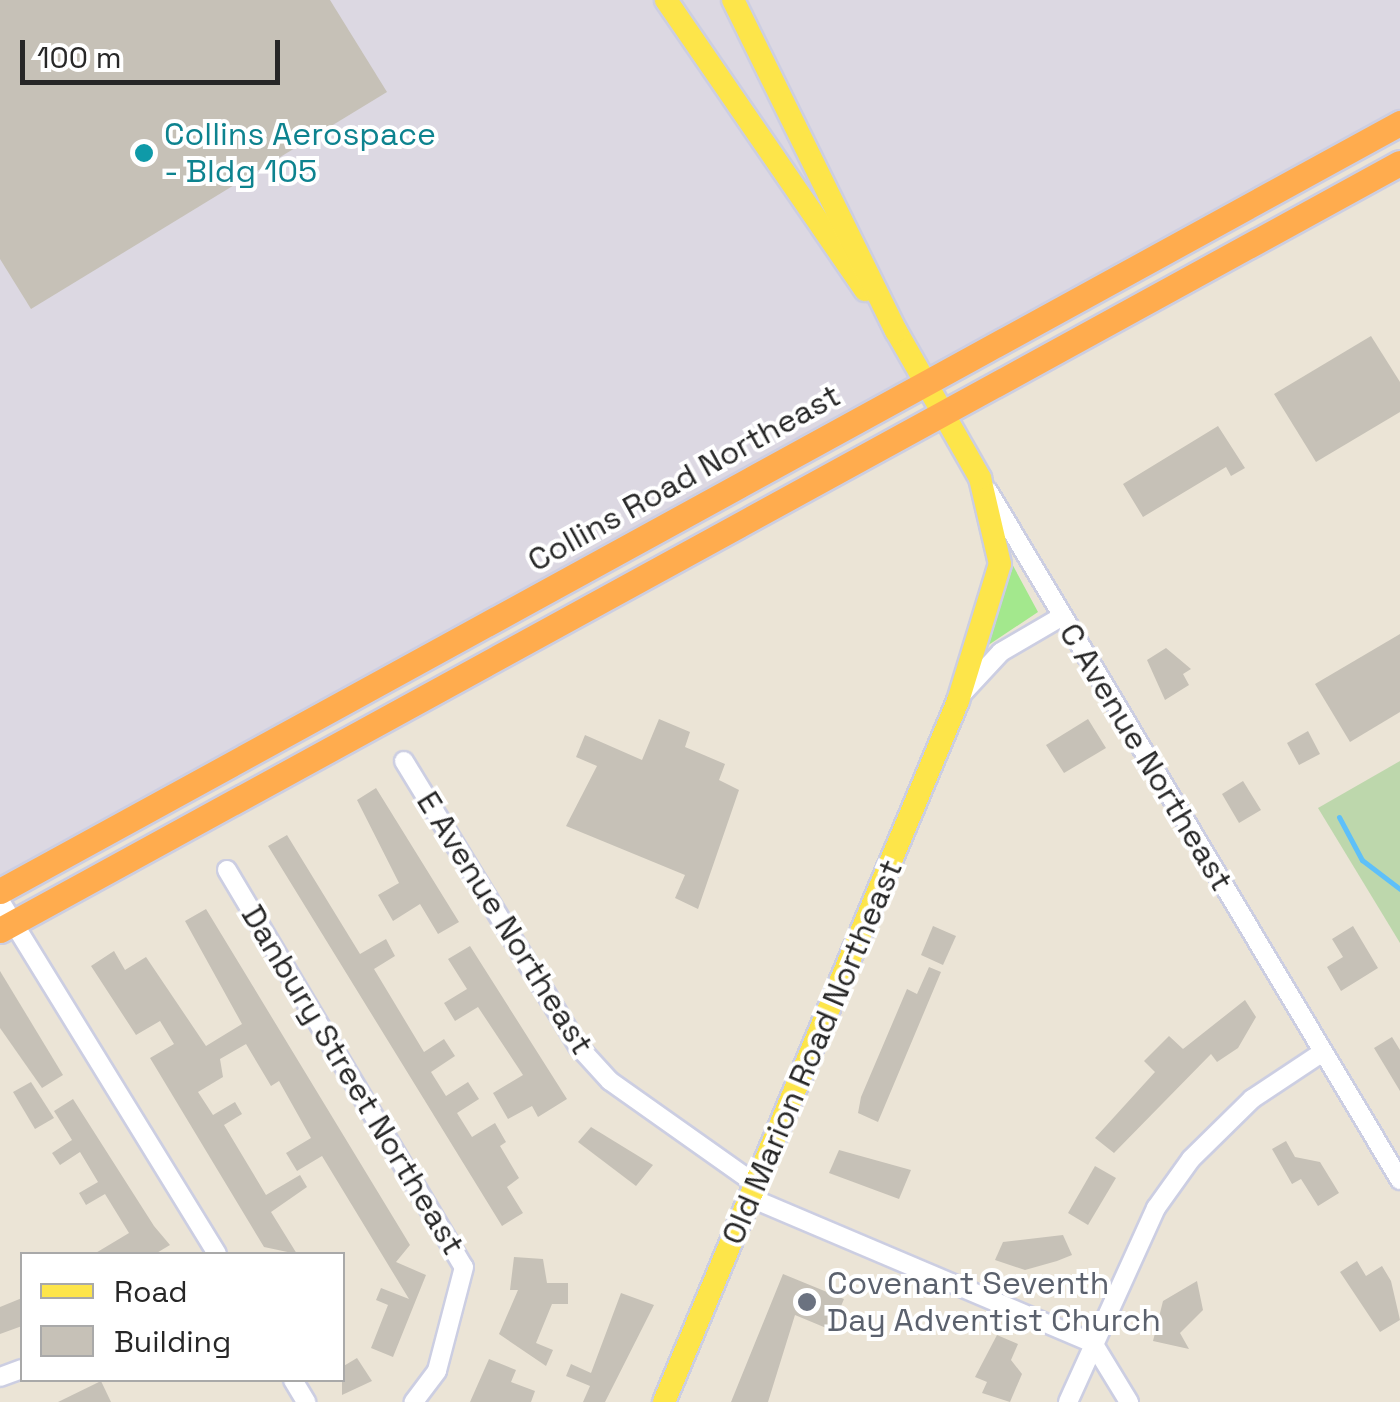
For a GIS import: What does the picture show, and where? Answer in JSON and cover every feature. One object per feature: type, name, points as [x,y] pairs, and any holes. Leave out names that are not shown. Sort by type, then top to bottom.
[{"type":"highway","name":"Collins Road Northeast","points":[[0,892],[1400,123]]},
{"type":"highway","points":[[4,918],[944,415],[1400,163]]},
{"type":"main road","name":"C Avenue Northeast","points":[[666,0],[896,331]]},
{"type":"main road","name":"C Avenue Northeast","points":[[733,0],[896,331],[980,478]]},
{"type":"main road","name":"Old Marion Road Northeast","points":[[664,1402],[958,701],[998,584],[980,478]]},
{"type":"street","name":"C Avenue Northeast","points":[[980,478],[1400,1180]]},
{"type":"street","name":"Old Marion Road Northeast","points":[[958,701],[1001,652],[1061,617]]},
{"type":"street","name":"E Avenue Northeast","points":[[404,761],[578,1046],[610,1081],[754,1191],[1093,1343]]},
{"type":"street","name":"Danbury Street Northeast","points":[[227,870],[464,1267],[437,1371],[414,1402]]},
{"type":"street","points":[[4,918],[216,1252]]},
{"type":"street","points":[[1068,1402],[1156,1208],[1191,1159],[1252,1099],[1323,1052]]},
{"type":"street","points":[[1093,1343],[1129,1402]]},
{"type":"shaded area","points":[[0,0],[1400,0],[1400,123],[0,891]]},
{"type":"green space","points":[[1010,560],[1038,612],[978,652],[1006,588]]},
{"type":"green space","points":[[1400,761],[1400,943],[1318,808]]},
{"type":"building","name":"Collins Aerospace - Bldg 105","points":[[0,0],[330,0],[387,92],[31,309],[0,259]]},
{"type":"building","points":[[1371,336],[1400,382],[1400,412],[1316,462],[1274,394]]},
{"type":"building","points":[[1218,426],[1245,468],[1231,476],[1226,467],[1143,517],[1123,484]]},
{"type":"building","points":[[1400,634],[1400,712],[1350,742],[1315,684]]},
{"type":"building","points":[[1166,648],[1191,669],[1183,674],[1189,685],[1165,700],[1147,660]]},
{"type":"building","points":[[659,719],[690,732],[685,747],[725,764],[719,780],[739,790],[698,909],[675,898],[685,875],[566,826],[597,766],[576,757],[585,735],[642,760]]},
{"type":"building","points":[[1088,719],[1106,748],[1064,773],[1046,745]]},
{"type":"building","points":[[1308,731],[1320,754],[1299,765],[1287,743]]},
{"type":"building","points":[[1243,781],[1261,810],[1239,823],[1222,794]]},
{"type":"building","points":[[376,788],[459,922],[438,934],[420,904],[393,921],[378,895],[399,883],[357,800]]},
{"type":"building","points":[[287,835],[360,954],[386,939],[395,956],[374,969],[424,1052],[444,1039],[455,1056],[431,1072],[446,1096],[468,1082],[479,1099],[457,1113],[472,1137],[495,1123],[506,1142],[500,1146],[519,1178],[507,1187],[523,1213],[502,1226],[268,846]]},
{"type":"building","points":[[206,909],[410,1245],[396,1262],[426,1275],[393,1357],[371,1348],[388,1305],[376,1300],[381,1288],[409,1299],[322,1156],[297,1171],[286,1153],[311,1138],[279,1081],[271,1086],[246,1044],[220,1059],[223,1077],[198,1092],[213,1115],[235,1102],[242,1114],[224,1125],[266,1195],[300,1175],[307,1187],[271,1212],[296,1252],[264,1247],[150,1058],[174,1044],[160,1021],[136,1035],[91,966],[114,951],[125,970],[146,957],[206,1046],[242,1024],[185,921]]},
{"type":"building","points":[[933,926],[956,936],[943,965],[921,955]]},
{"type":"building","points":[[1353,926],[1378,968],[1341,991],[1327,967],[1343,957],[1332,939]]},
{"type":"building","points":[[470,946],[567,1099],[538,1117],[532,1106],[508,1119],[493,1093],[523,1075],[478,1007],[455,1021],[444,1003],[467,989],[448,959]]},
{"type":"building","points":[[929,967],[941,972],[878,1122],[858,1113],[861,1097],[907,989],[917,994]]},
{"type":"building","points":[[0,971],[63,1075],[42,1088],[0,1028]]},
{"type":"building","points":[[1245,1000],[1256,1017],[1238,1048],[1217,1062],[1211,1054],[1114,1153],[1095,1138],[1155,1072],[1144,1061],[1169,1036],[1183,1049]]},
{"type":"building","points":[[1392,1037],[1400,1050],[1400,1091],[1374,1048]]},
{"type":"building","points":[[31,1082],[54,1118],[35,1129],[13,1092]]},
{"type":"building","points":[[73,1099],[170,1245],[158,1252],[97,1252],[129,1233],[105,1194],[86,1205],[79,1193],[98,1182],[80,1152],[60,1165],[52,1153],[72,1140],[54,1111]]},
{"type":"building","points":[[591,1127],[653,1165],[636,1186],[578,1142]]},
{"type":"building","points":[[1286,1141],[1295,1157],[1320,1162],[1339,1193],[1318,1206],[1301,1179],[1292,1184],[1272,1149]]},
{"type":"building","points":[[839,1150],[911,1170],[899,1199],[829,1173]]},
{"type":"building","points":[[1095,1166],[1116,1178],[1088,1225],[1068,1213]]},
{"type":"building","points":[[1063,1235],[1072,1255],[1057,1261],[1025,1270],[995,1260],[1003,1242]]},
{"type":"building","points":[[514,1257],[543,1259],[547,1283],[568,1283],[568,1304],[552,1304],[536,1343],[553,1350],[546,1366],[499,1334],[518,1290],[510,1290]]},
{"type":"building","points":[[1357,1261],[1366,1276],[1382,1266],[1391,1281],[1400,1320],[1380,1332],[1340,1272]]},
{"type":"building","points":[[783,1274],[844,1299],[831,1330],[795,1315],[768,1402],[731,1402]]},
{"type":"building","points":[[1197,1281],[1203,1310],[1180,1333],[1189,1349],[1153,1341],[1163,1301]]},
{"type":"building","points":[[621,1293],[654,1305],[605,1402],[583,1402],[590,1386],[566,1376],[571,1364],[591,1373]]},
{"type":"building","points":[[20,1299],[20,1327],[0,1334],[0,1307]]},
{"type":"building","points":[[997,1335],[1018,1344],[1011,1360],[1022,1374],[1010,1402],[982,1393],[987,1382],[975,1377]]},
{"type":"building","points":[[357,1358],[372,1381],[342,1395],[345,1365]]},
{"type":"building","points":[[489,1359],[516,1370],[511,1382],[535,1391],[531,1402],[470,1402]]},
{"type":"building","points":[[101,1382],[111,1402],[58,1402]]},
{"type":"waterway","points":[[1339,817],[1362,860],[1400,889]]},
{"type":"place","name":"Collins Aerospace - Bldg 105","points":[[144,153]]},
{"type":"place","name":"Covenant Seventh Day Adventist Church","points":[[807,1302]]}]
